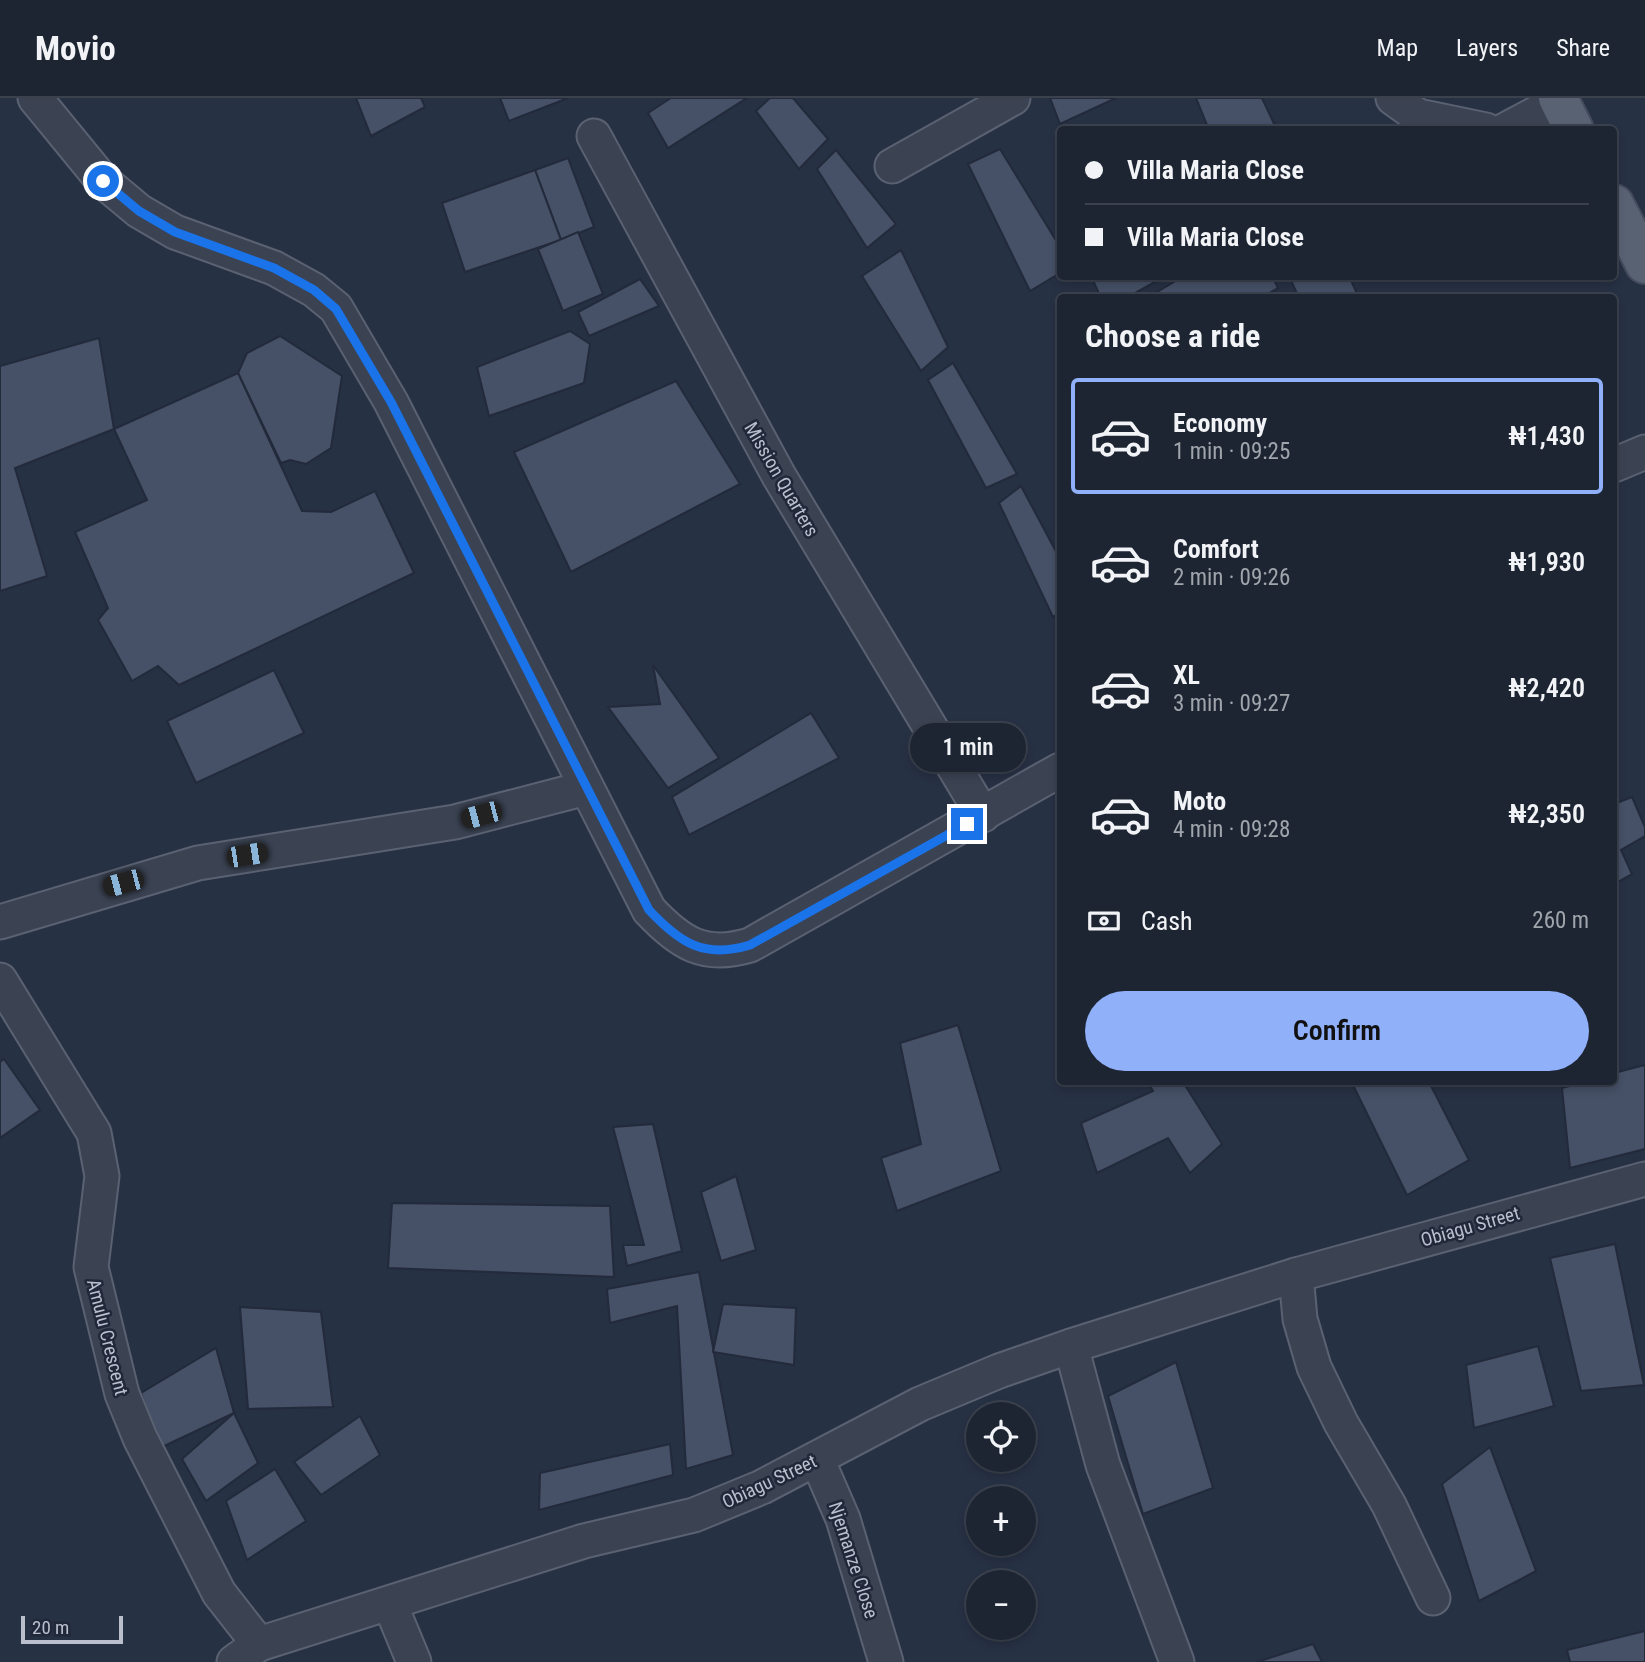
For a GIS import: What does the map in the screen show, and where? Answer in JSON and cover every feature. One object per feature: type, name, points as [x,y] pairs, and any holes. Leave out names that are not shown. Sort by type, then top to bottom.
[{"type":"main road","points":[[1617,210],[1645,264]]},
{"type":"street","points":[[36,98],[103,181],[139,211],[175,232],[274,268],[314,290],[336,309],[391,402],[649,910],[672,935],[706,951],[730,951],[750,945],[1057,772]]},
{"type":"street","points":[[892,166],[1013,98]]},
{"type":"street","points":[[1393,98],[1418,116],[1467,126]]},
{"type":"street","points":[[1517,126],[1564,110]]},
{"type":"street","name":"Mission Quarters","points":[[594,136],[779,476],[983,815]]},
{"type":"street","points":[[1617,464],[1645,452]]},
{"type":"street","points":[[0,922],[198,863],[455,822],[586,788]]},
{"type":"street","name":"Amulu Crescent","points":[[0,979],[94,1133],[102,1176],[91,1267],[122,1394],[146,1450],[247,1653]]},
{"type":"street","name":"Obiagu Street","points":[[247,1653],[584,1541],[694,1514],[762,1487],[920,1404],[999,1370],[1296,1275],[1645,1179]]},
{"type":"street","points":[[1296,1275],[1300,1319],[1314,1367],[1341,1423],[1389,1505],[1433,1598]]},
{"type":"street","points":[[1071,1346],[1103,1465],[1177,1662]]},
{"type":"street","name":"Njemanze Close","points":[[817,1459],[843,1519],[886,1662]]},
{"type":"street","points":[[390,1604],[414,1662]]},
{"type":"building","points":[[356,98],[421,98],[425,107],[371,136]]},
{"type":"building","points":[[500,98],[568,98],[509,121]]},
{"type":"building","points":[[671,98],[747,98],[668,148],[648,113]]},
{"type":"building","points":[[770,98],[793,98],[828,139],[799,169],[756,111]]},
{"type":"building","points":[[1050,98],[1116,98],[1060,124]]},
{"type":"building","points":[[1196,98],[1262,98],[1275,126],[1207,126]]},
{"type":"building","points":[[1000,149],[1057,242],[1057,275],[1030,291],[968,164]]},
{"type":"building","points":[[836,150],[896,224],[867,248],[817,169]]},
{"type":"building","points":[[568,158],[594,227],[561,240],[535,170]]},
{"type":"building","points":[[535,170],[561,240],[465,272],[442,203]]},
{"type":"building","points":[[578,232],[603,294],[563,311],[538,249]]},
{"type":"building","points":[[901,250],[948,347],[921,371],[862,276]]},
{"type":"building","points":[[640,279],[659,306],[589,336],[578,312]]},
{"type":"building","points":[[1093,280],[1159,280],[1133,294],[1099,294]]},
{"type":"building","points":[[1177,280],[1274,280],[1278,288],[1268,294],[1154,294]]},
{"type":"building","points":[[1291,280],[1351,280],[1357,294],[1297,294]]},
{"type":"building","points":[[570,331],[590,344],[584,383],[489,416],[477,367]]},
{"type":"building","points":[[280,336],[342,376],[331,448],[306,464],[290,460],[281,463],[238,373],[247,353]]},
{"type":"building","points":[[99,338],[114,429],[15,468],[47,576],[0,591],[0,366]]},
{"type":"building","points":[[953,363],[1017,474],[986,488],[928,380]]},
{"type":"building","points":[[238,373],[302,511],[331,512],[375,491],[414,573],[179,685],[158,666],[132,681],[98,620],[108,608],[75,532],[147,500],[114,429]]},
{"type":"building","points":[[676,381],[740,484],[571,572],[514,452]]},
{"type":"building","points":[[1021,486],[1057,553],[1057,614],[1053,617],[999,503]]},
{"type":"building","points":[[653,665],[719,758],[668,788],[608,707],[660,704]]},
{"type":"building","points":[[274,670],[304,733],[196,783],[167,721]]},
{"type":"building","points":[[811,713],[839,758],[689,835],[672,797]]},
{"type":"building","points":[[1632,797],[1645,827],[1645,836],[1621,850],[1632,874],[1617,882],[1617,803]]},
{"type":"building","points":[[958,1025],[1001,1171],[897,1211],[881,1158],[921,1144],[900,1043]]},
{"type":"building","points":[[4,1059],[40,1110],[0,1138],[0,1062]]},
{"type":"building","points":[[1645,1065],[1645,1149],[1570,1168],[1562,1088],[1573,1085],[1617,1085],[1617,1072]]},
{"type":"building","points":[[1150,1085],[1185,1085],[1222,1144],[1190,1173],[1168,1138],[1097,1173],[1081,1123],[1153,1091]]},
{"type":"building","points":[[1353,1085],[1431,1085],[1469,1160],[1407,1195]]},
{"type":"building","points":[[653,1124],[682,1251],[627,1266],[623,1245],[644,1245],[613,1127]]},
{"type":"building","points":[[736,1176],[756,1250],[721,1261],[701,1192]]},
{"type":"building","points":[[392,1203],[610,1206],[614,1277],[388,1268]]},
{"type":"building","points":[[1615,1244],[1644,1385],[1581,1391],[1550,1258]]},
{"type":"building","points":[[699,1272],[733,1455],[686,1469],[677,1306],[610,1323],[607,1289]]},
{"type":"building","points":[[723,1304],[796,1308],[794,1365],[713,1352]]},
{"type":"building","points":[[240,1307],[321,1312],[333,1407],[248,1409]]},
{"type":"building","points":[[1538,1346],[1554,1406],[1474,1428],[1466,1365]]},
{"type":"building","points":[[216,1348],[234,1413],[160,1448],[141,1393]]},
{"type":"building","points":[[1176,1362],[1213,1488],[1143,1514],[1108,1396]]},
{"type":"building","points":[[234,1413],[258,1463],[206,1501],[182,1459]]},
{"type":"building","points":[[360,1416],[380,1455],[321,1495],[294,1462]]},
{"type":"building","points":[[670,1444],[673,1475],[539,1510],[540,1473]]},
{"type":"building","points":[[1490,1447],[1536,1571],[1479,1601],[1442,1484]]},
{"type":"building","points":[[275,1469],[306,1521],[247,1560],[226,1501]]},
{"type":"building","points":[[1645,1631],[1645,1662],[1570,1662],[1567,1650]]},
{"type":"building","points":[[1313,1644],[1322,1662],[1257,1662]]},
{"type":"route","points":[[103,181],[139,211],[175,232],[274,268],[314,290],[336,309],[391,402],[546,712],[649,910],[672,935],[706,951],[730,951],[750,945],[967,824]]}]
